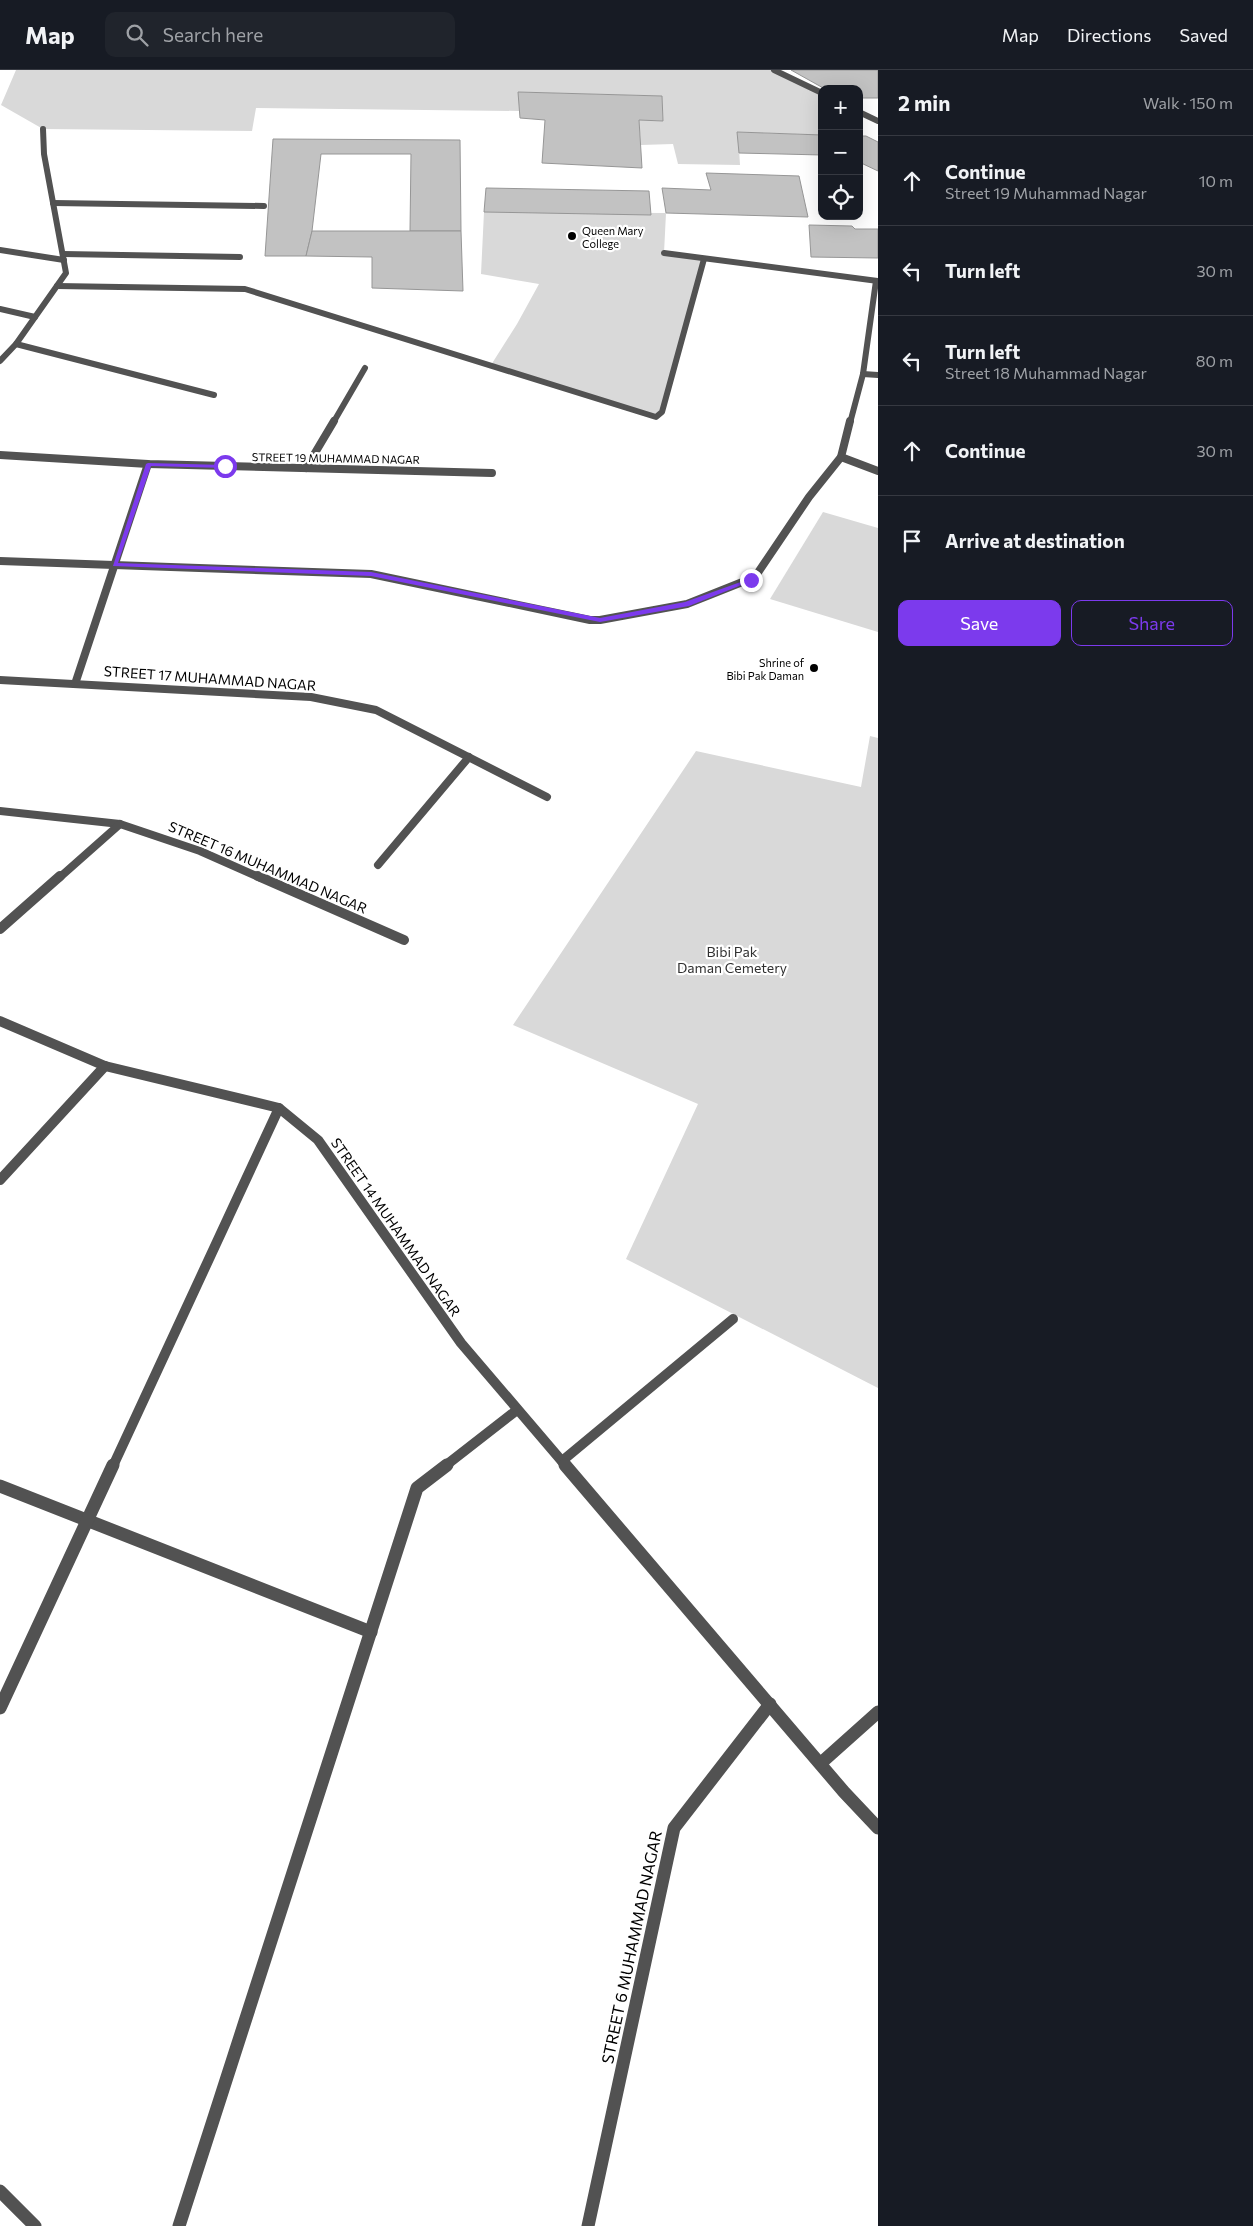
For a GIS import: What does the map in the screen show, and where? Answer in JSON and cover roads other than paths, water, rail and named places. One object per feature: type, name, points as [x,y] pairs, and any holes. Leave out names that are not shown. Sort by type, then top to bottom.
[{"type":"street","points":[[774,70],[818,91]]},
{"type":"street","points":[[863,114],[878,121]]},
{"type":"street","points":[[0,361],[16,344],[66,273],[44,154],[43,130]]},
{"type":"street","points":[[53,203],[264,206]]},
{"type":"street","points":[[0,250],[63,257],[240,257]]},
{"type":"street","points":[[0,561],[371,574],[590,620],[600,620],[687,604],[751,580],[759,572],[809,497],[841,457],[863,374],[877,281],[664,253]]},
{"type":"street","points":[[57,286],[245,289],[656,417],[662,412],[704,258]]},
{"type":"street","points":[[0,310],[35,317]]},
{"type":"street","points":[[16,344],[214,395]]},
{"type":"street","points":[[306,468],[365,368]]},
{"type":"street","points":[[863,374],[878,375]]},
{"type":"street","name":"STREET 19 MUHAMMAD NAGAR","points":[[0,455],[148,464],[492,473]]},
{"type":"street","points":[[841,457],[878,471]]},
{"type":"street","points":[[75,684],[148,464]]},
{"type":"street","name":"STREET 17 MUHAMMAD NAGAR","points":[[0,680],[311,697],[376,710],[547,797]]},
{"type":"street","points":[[378,866],[468,757]]},
{"type":"street","name":"STREET 16 MUHAMMAD NAGAR","points":[[0,811],[120,824],[200,851],[404,940]]},
{"type":"street","points":[[0,929],[120,824]]},
{"type":"street","name":"STREET 14 MUHAMMAD NAGAR","points":[[0,1022],[105,1066],[279,1108],[318,1140],[461,1343],[878,1828]]},
{"type":"street","points":[[0,1180],[105,1066]]},
{"type":"street","points":[[0,1708],[89,1521],[279,1108]]},
{"type":"street","points":[[562,1461],[733,1319]]},
{"type":"street","points":[[179,2226],[417,1488],[517,1410]]},
{"type":"street","points":[[0,1486],[371,1632]]},
{"type":"street","name":"STREET 6 MUHAMMAD NAGAR","points":[[588,2226],[674,1828],[770,1704]]},
{"type":"street","points":[[821,1763],[878,1712]]},
{"type":"street","points":[[0,2191],[35,2226]]},
{"type":"place","name":"Queen Mary College","points":[[572,236]]},
{"type":"place","name":"Shrine of Bibi Pak Daman","points":[[814,668]]},
{"type":"park label","name":"Bibi Pak Daman Cemetery","points":[[732,960]]}]
